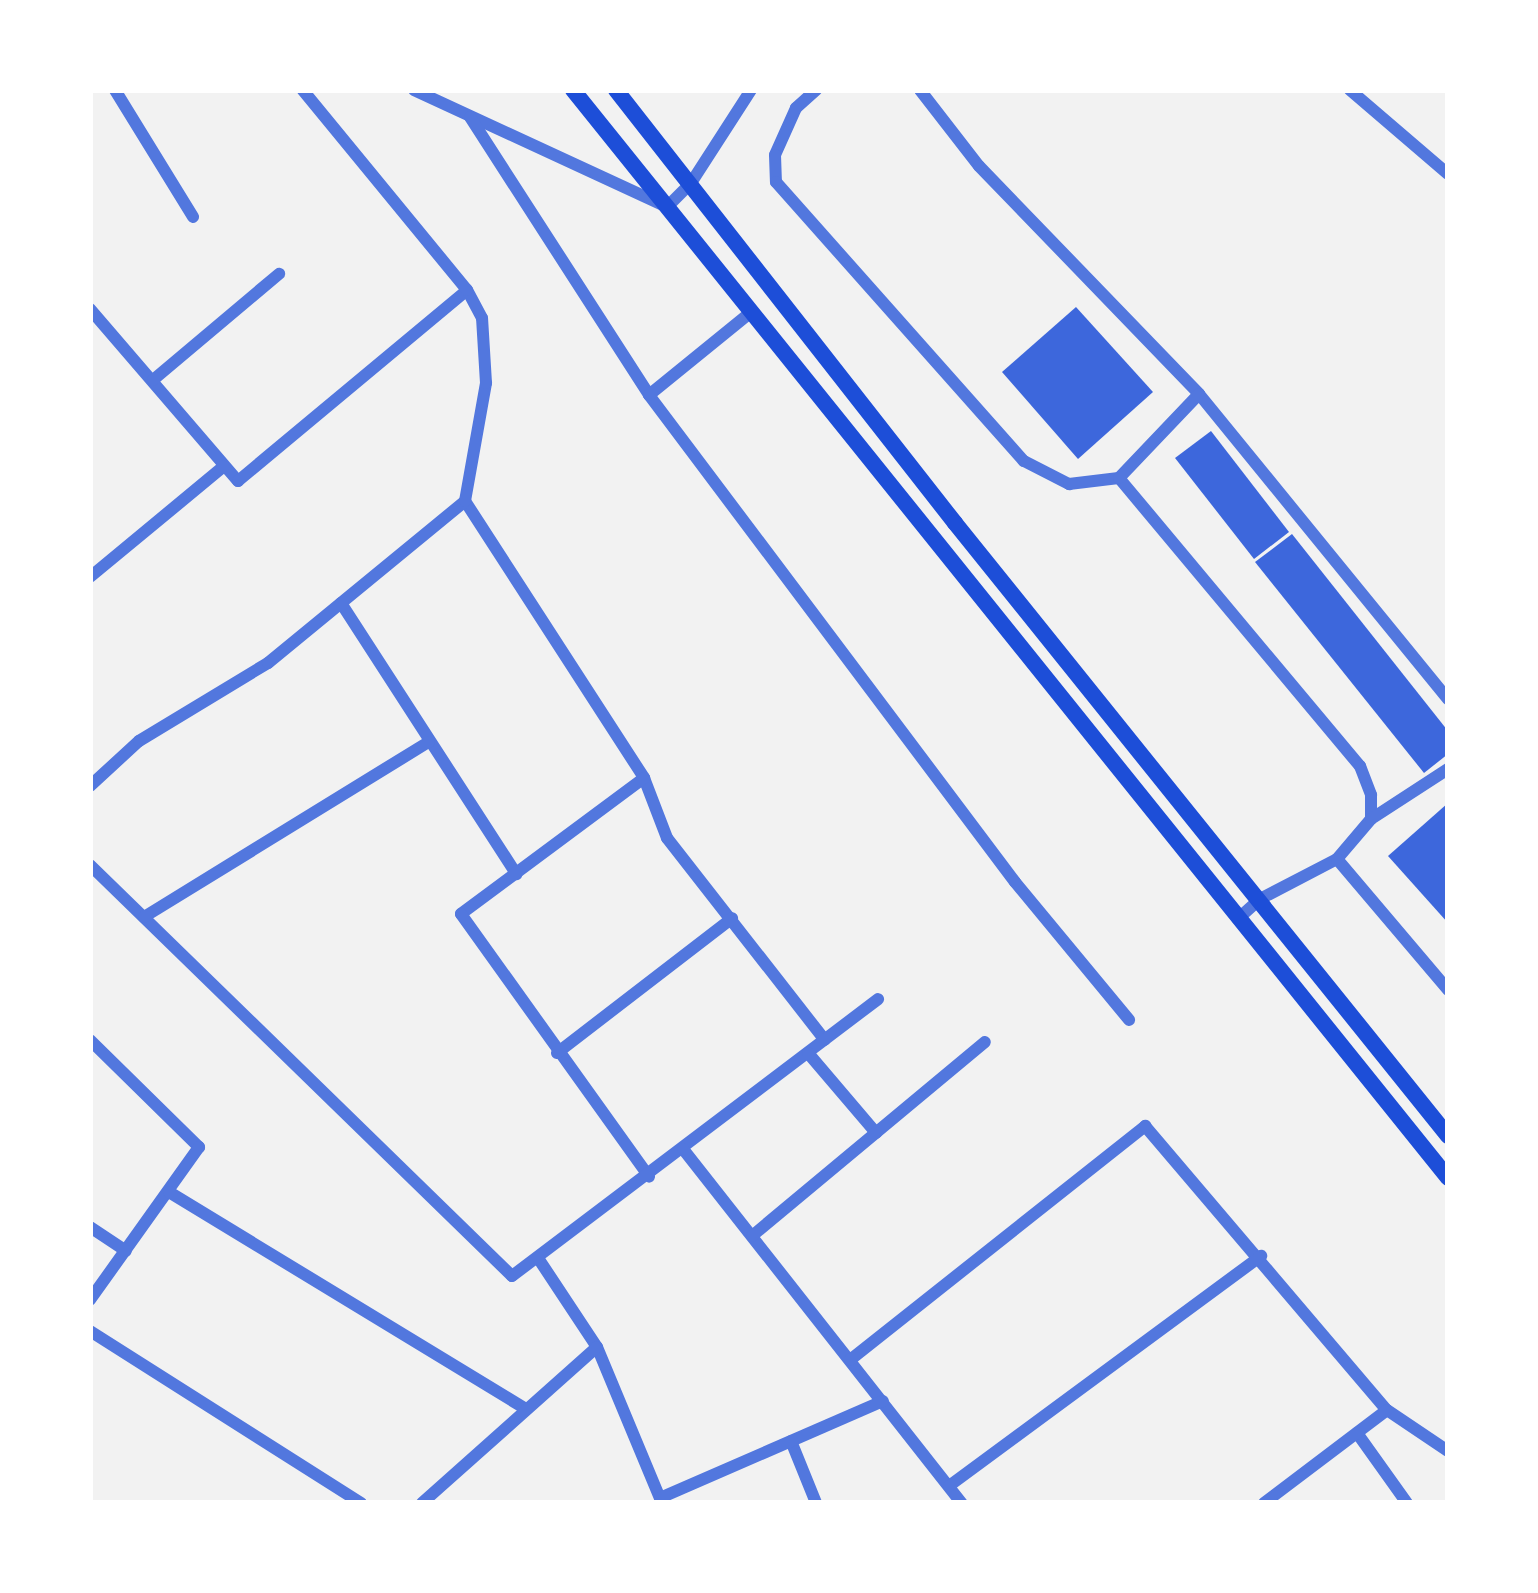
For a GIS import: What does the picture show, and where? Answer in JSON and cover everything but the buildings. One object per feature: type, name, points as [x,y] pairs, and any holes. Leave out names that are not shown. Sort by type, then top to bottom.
[{"type":"main road","points":[[573,90],[1448,1178]]},
{"type":"main road","points":[[616,90],[955,523],[1448,1136]]},
{"type":"street","points":[[115,90],[193,217]]},
{"type":"street","points":[[303,90],[467,290],[482,318],[487,349],[465,501],[644,778],[667,838],[825,1040]]},
{"type":"street","points":[[414,90],[667,207],[691,183],[752,90]]},
{"type":"street","points":[[816,90],[796,108],[775,155],[776,182],[1024,461],[1069,484],[1119,478],[1199,394]]},
{"type":"street","points":[[920,90],[979,166],[1199,394],[1448,699]]},
{"type":"street","points":[[1350,90],[1448,174]]},
{"type":"street","points":[[470,117],[649,395],[1015,882],[1129,1020]]},
{"type":"street","points":[[153,380],[280,274]]},
{"type":"street","points":[[90,309],[234,480],[243,479],[467,290]]},
{"type":"street","points":[[649,395],[750,313]]},
{"type":"street","points":[[90,577],[223,467]]},
{"type":"street","points":[[1119,478],[1360,766],[1370,795],[1371,820]]},
{"type":"street","points":[[90,786],[115,759],[268,663],[465,501]]},
{"type":"street","points":[[341,603],[515,874]]},
{"type":"street","points":[[144,917],[429,742]]},
{"type":"street","points":[[1238,919],[1260,898],[1336,859],[1371,820],[1448,770]]},
{"type":"street","points":[[644,778],[461,914],[649,1177]]},
{"type":"street","points":[[1336,859],[1448,990]]},
{"type":"street","points":[[90,865],[512,1276],[649,1177],[878,999]]},
{"type":"street","points":[[557,1053],[732,918]]},
{"type":"street","points":[[90,1040],[199,1147],[90,1300]]},
{"type":"street","points":[[752,1236],[985,1042]]},
{"type":"street","points":[[808,1053],[876,1133]]},
{"type":"street","points":[[850,1360],[1145,1126],[1261,1256],[1387,1410],[1448,1451]]},
{"type":"street","points":[[683,1149],[962,1503]]},
{"type":"street","points":[[169,1192],[526,1409]]},
{"type":"street","points":[[90,1227],[126,1251]]},
{"type":"street","points":[[949,1486],[1261,1256]]},
{"type":"street","points":[[538,1258],[597,1347],[661,1501],[883,1401]]},
{"type":"street","points":[[90,1331],[361,1503]]},
{"type":"street","points":[[426,1502],[597,1347]]},
{"type":"street","points":[[1264,1503],[1387,1410]]},
{"type":"street","points":[[1357,1432],[1407,1503]]},
{"type":"street","points":[[791,1441],[816,1503]]}]
